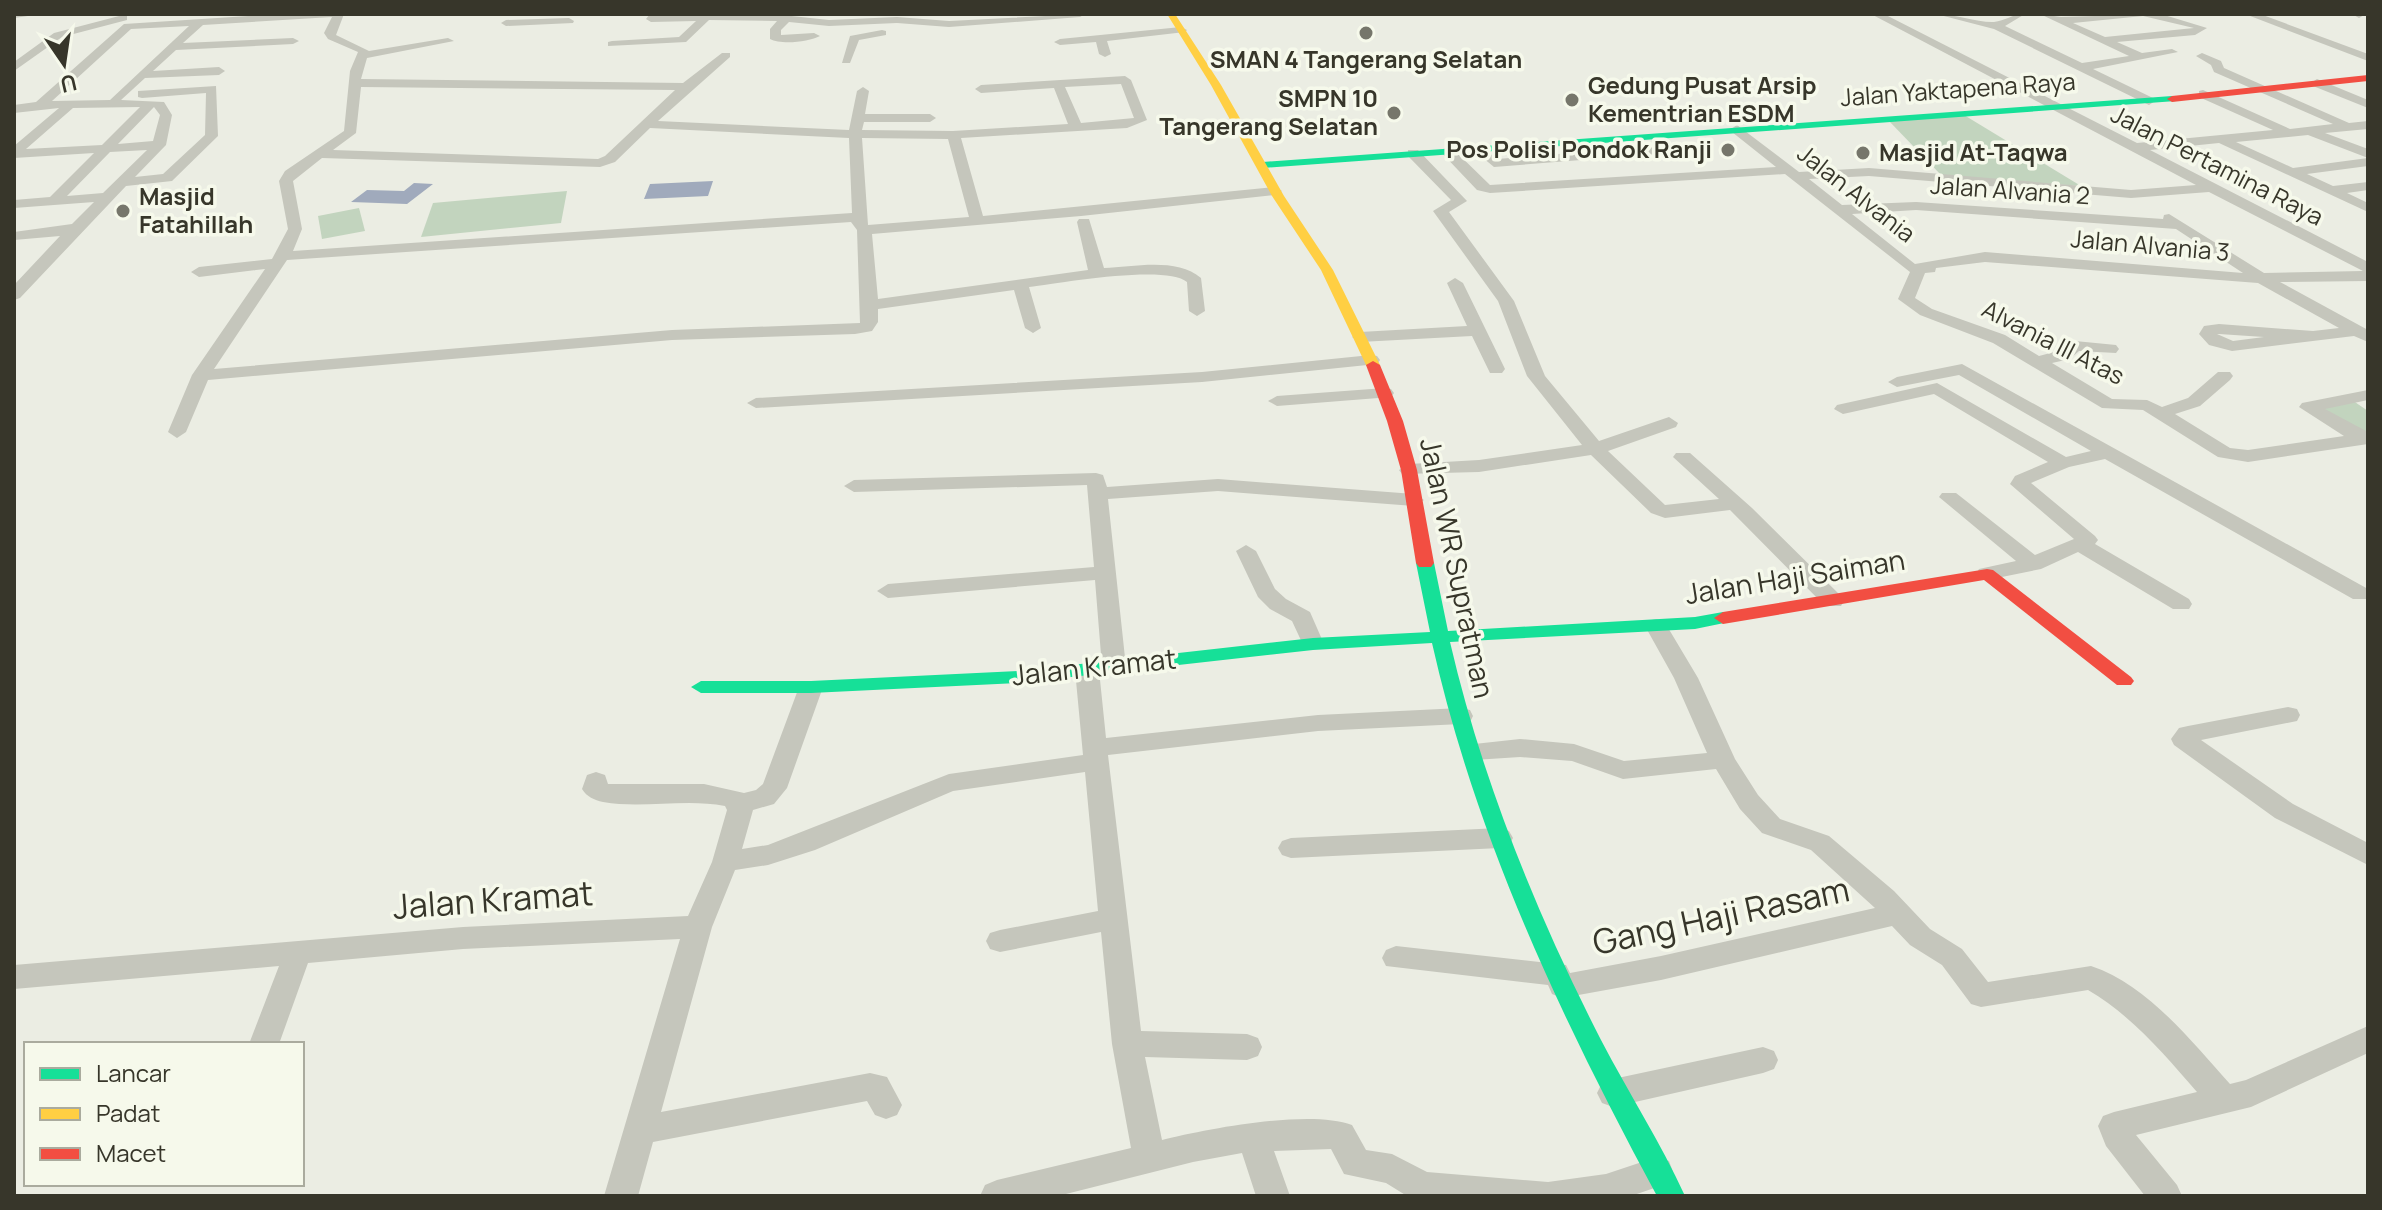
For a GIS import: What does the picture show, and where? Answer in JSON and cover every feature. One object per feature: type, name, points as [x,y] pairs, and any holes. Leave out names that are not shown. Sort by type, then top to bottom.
[{"type":"street","points":[[14,15],[37,14]]},
{"type":"street","points":[[14,67],[58,35],[125,19],[200,22],[336,14],[330,33],[336,39],[363,50],[364,55],[356,71],[350,133],[290,174],[286,181],[295,229],[280,260],[201,375],[177,432]]},
{"type":"street","points":[[656,14],[651,19],[807,17],[923,23],[1080,14]]},
{"type":"street","name":"Jalan Pertamina Raya","points":[[1876,14],[2368,268]]},
{"type":"street","points":[[1941,14],[1997,26],[2149,101]]},
{"type":"street","points":[[1997,26],[2020,14]]},
{"type":"street","points":[[2045,14],[2141,57]]},
{"type":"street","points":[[2060,21],[2139,14]]},
{"type":"street","points":[[2103,40],[2203,30],[2147,14]]},
{"type":"street","points":[[2250,14],[2368,58]]},
{"type":"street","points":[[612,44],[682,40],[707,16]]},
{"type":"street","points":[[787,18],[775,29],[776,39],[814,36]]},
{"type":"street","points":[[1896,25],[1908,18]]},
{"type":"street","points":[[40,105],[125,19]]},
{"type":"street","points":[[506,23],[571,21]]},
{"type":"street","points":[[109,104],[200,22]]},
{"type":"street","points":[[1060,42],[1101,38],[1176,22]]},
{"type":"street","name":"Jalan WR Supratman","points":[[1176,22],[1263,165],[1276,193],[1327,270],[1385,393],[1409,470],[1438,639],[1500,838],[1559,979],[1613,1093],[1664,1184]]},
{"type":"street","points":[[846,61],[855,36],[894,36],[923,23]]},
{"type":"street","points":[[1101,38],[1105,54]]},
{"type":"street","points":[[172,47],[293,41]]},
{"type":"street","points":[[364,55],[448,41]]},
{"type":"street","points":[[2332,47],[2368,42]]},
{"type":"street","points":[[2081,67],[2172,52]]},
{"type":"street","points":[[319,154],[600,163],[610,159],[686,87],[726,55]]},
{"type":"street","points":[[2202,56],[2217,63],[2218,70],[2348,126]]},
{"type":"street","points":[[141,75],[219,71]]},
{"type":"street","name":"Jalan Yaktapena Raya","points":[[1263,165],[1478,148],[1556,152],[1620,137],[2149,101],[2368,78]]},
{"type":"street","points":[[650,124],[855,134],[953,135],[1141,120],[1125,80],[981,89]]},
{"type":"street","points":[[356,83],[686,87]]},
{"type":"street","points":[[2317,83],[2368,104]]},
{"type":"street","points":[[1058,84],[1076,127]]},
{"type":"street","points":[[54,201],[109,148],[150,101],[212,89],[211,136],[207,142],[167,178],[122,182]]},
{"type":"street","points":[[201,375],[672,335],[866,327],[870,322],[870,305],[855,134],[863,91]]},
{"type":"street","points":[[2203,94],[2288,132]]},
{"type":"street","points":[[14,109],[40,105],[68,107],[212,97]]},
{"type":"street","points":[[16,291],[159,145],[166,115],[150,101]]},
{"type":"street","points":[[14,166],[18,153],[68,107]]},
{"type":"street","points":[[858,118],[930,118]]},
{"type":"street","points":[[2131,148],[2368,125]]},
{"type":"street","name":"Jalan Alvania","points":[[1737,129],[1837,210],[1919,267]]},
{"type":"street","points":[[2308,131],[2368,154]]},
{"type":"street","points":[[953,135],[977,220]]},
{"type":"street","points":[[1620,137],[1636,151]]},
{"type":"street","points":[[2220,139],[2368,208]]},
{"type":"street","points":[[18,153],[159,145]]},
{"type":"street","points":[[1556,152],[1669,149]]},
{"type":"street","points":[[1446,150],[1485,188],[1869,172],[2131,194],[2209,188]]},
{"type":"street","points":[[1556,152],[1579,184]]},
{"type":"street","points":[[1413,153],[1460,201],[1440,211],[1506,301],[1536,376],[1596,449],[1658,509],[1672,512],[1735,503]]},
{"type":"street","points":[[2291,172],[2368,162]]},
{"type":"street","points":[[2330,191],[2368,186]]},
{"type":"street","points":[[199,272],[280,260],[781,221],[846,217],[862,225],[977,220],[1276,193]]},
{"type":"street","points":[[2131,194],[2263,279],[2362,334]]},
{"type":"street","points":[[14,204],[105,197]]},
{"type":"street","name":"Jalan Alvania 2","points":[[1837,210],[1916,206],[2179,225]]},
{"type":"street","points":[[1084,222],[1097,273]]},
{"type":"street","points":[[14,236],[52,233],[77,227]]},
{"type":"street","name":"Jalan Alvania 3","points":[[1919,267],[1977,257],[1996,257],[2263,279],[2368,276]]},
{"type":"street","name":"Alvania III Atas","points":[[1919,267],[1906,299],[1926,312],[1999,339],[2108,404],[2147,405],[2225,453],[2248,456],[2366,439]]},
{"type":"street","points":[[870,305],[1097,273],[1186,273],[1195,281],[1197,311]]},
{"type":"street","points":[[1455,283],[1496,369]]},
{"type":"street","points":[[1020,284],[1033,328]]},
{"type":"street","points":[[1360,337],[1476,331]]},
{"type":"street","points":[[2308,335],[2362,334]]},
{"type":"street","points":[[2039,361],[2064,355],[2075,346],[2110,349]]},
{"type":"street","points":[[756,403],[1202,377],[1371,360]]},
{"type":"street","points":[[1916,393],[1898,381],[1959,369],[2361,594]]},
{"type":"street","points":[[2161,413],[2194,402],[2224,376]]},
{"type":"street","points":[[1843,409],[1980,379]]},
{"type":"street","points":[[1937,388],[2063,463]]},
{"type":"street","points":[[1277,401],[1385,393]]},
{"type":"street","points":[[2366,439],[2308,407],[2358,396],[2368,409]]},
{"type":"street","points":[[1409,470],[1479,466],[1596,449],[1669,423]]},
{"type":"street","points":[[1987,574],[2033,564],[2088,540],[2020,484],[2022,480],[2063,463],[2108,453]]},
{"type":"street","points":[[1683,457],[1735,503],[1833,601]]},
{"type":"street","points":[[854,486],[1092,478],[1097,481],[1114,667]]},
{"type":"street","points":[[1097,494],[1218,485],[1414,500]]},
{"type":"street","points":[[1949,497],[2033,564]]},
{"type":"street","points":[[2080,544],[2181,604]]},
{"type":"street","points":[[1246,551],[1266,592],[1278,604],[1302,617],[1313,644]]},
{"type":"street","points":[[888,591],[1104,573]]},
{"type":"street","points":[[1987,574],[2124,681]]},
{"type":"street","name":"Jalan Haji Saiman","points":[[1438,639],[1727,619],[1987,574]]},
{"type":"street","points":[[1656,626],[1686,678],[1723,760],[1749,802],[1771,826],[1820,843],[1884,899],[1920,937],[1952,957],[1981,995],[2091,978],[2107,985],[2161,1034],[2224,1100]]},
{"type":"street","name":"Jalan Kramat","points":[[701,687],[811,687],[1018,677],[1313,644],[1438,639]]},
{"type":"street","points":[[1087,670],[1127,1044],[1149,1157]]},
{"type":"street","points":[[596,781],[595,789],[604,793],[718,794],[739,804],[765,797],[774,788],[811,687]]},
{"type":"street","points":[[2288,715],[2183,737],[2185,742],[2284,811],[2368,855]]},
{"type":"street","points":[[725,862],[768,855],[806,843],[949,783],[991,774],[1095,755],[1318,723],[1461,716]]},
{"type":"street","points":[[1474,751],[1520,748],[1574,753],[1623,770],[1723,760]]},
{"type":"street","points":[[621,1196],[698,927],[725,862],[739,804]]},
{"type":"street","points":[[1291,848],[1500,838]]},
{"type":"street","name":"Gang Haji Rasam","points":[[1396,958],[1559,979],[1661,968],[1896,914]]},
{"type":"street","points":[[1000,941],[1112,919]]},
{"type":"street","name":"Jalan Kramat","points":[[14,977],[463,938],[698,927]]},
{"type":"street","points":[[265,1042],[298,952]]},
{"type":"street","points":[[2165,1196],[2117,1136],[2114,1126],[2251,1093],[2368,1039]]},
{"type":"street","points":[[1127,1044],[1247,1047]]},
{"type":"street","points":[[1613,1093],[1763,1060]]},
{"type":"street","points":[[638,1130],[870,1087],[876,1087],[886,1105]]},
{"type":"street","points":[[997,1196],[1149,1157],[1253,1137],[1341,1135],[1356,1163],[1392,1169],[1422,1187],[1544,1196]]},
{"type":"street","points":[[1253,1137],[1273,1196]]},
{"type":"street","points":[[1552,1196],[1664,1184]]},
{"type":"green space","points":[[1964,115],[2081,186],[1942,176],[1889,121]]},
{"type":"green space","points":[[567,191],[561,223],[421,237],[433,203]]},
{"type":"green space","points":[[359,208],[365,231],[322,239],[318,216]]},
{"type":"green space","points":[[2349,398],[2368,411],[2368,436],[2311,404]]},
{"type":"water","points":[[713,181],[708,196],[644,199],[650,184]]},
{"type":"water","points":[[414,183],[433,184],[407,204],[351,202],[367,190],[404,191]]},
{"type":"traffic: fast","points":[[1263,165],[2172,99]]},
{"type":"traffic: fast","points":[[1425,563],[1442,646],[1464,729],[1490,810],[1521,890],[1591,1045],[1671,1196]]},
{"type":"traffic: fast","points":[[701,687],[811,687],[1018,677],[1313,644],[1695,623],[1723,618]]},
{"type":"traffic: slow","points":[[1171,14],[1216,85],[1278,196],[1327,270],[1373,365]]},
{"type":"traffic: jam","points":[[2172,99],[2368,78]]},
{"type":"traffic: jam","points":[[1373,365],[1395,421],[1409,470],[1425,563]]},
{"type":"traffic: jam","points":[[1723,618],[1987,574],[2124,681]]},
{"type":"place","name":"SMAN 4 Tangerang Selatan","points":[[1366,33]]},
{"type":"place","name":"Gedung Pusat Arsip Kementrian ESDM","points":[[1572,100]]},
{"type":"place","name":"SMPN 10 Tangerang Selatan","points":[[1394,113]]},
{"type":"place","name":"Pos Polisi Pondok Ranji","points":[[1728,150]]},
{"type":"place","name":"Masjid At-Taqwa","points":[[1863,153]]},
{"type":"place","name":"Masjid Fatahillah","points":[[123,211]]}]
